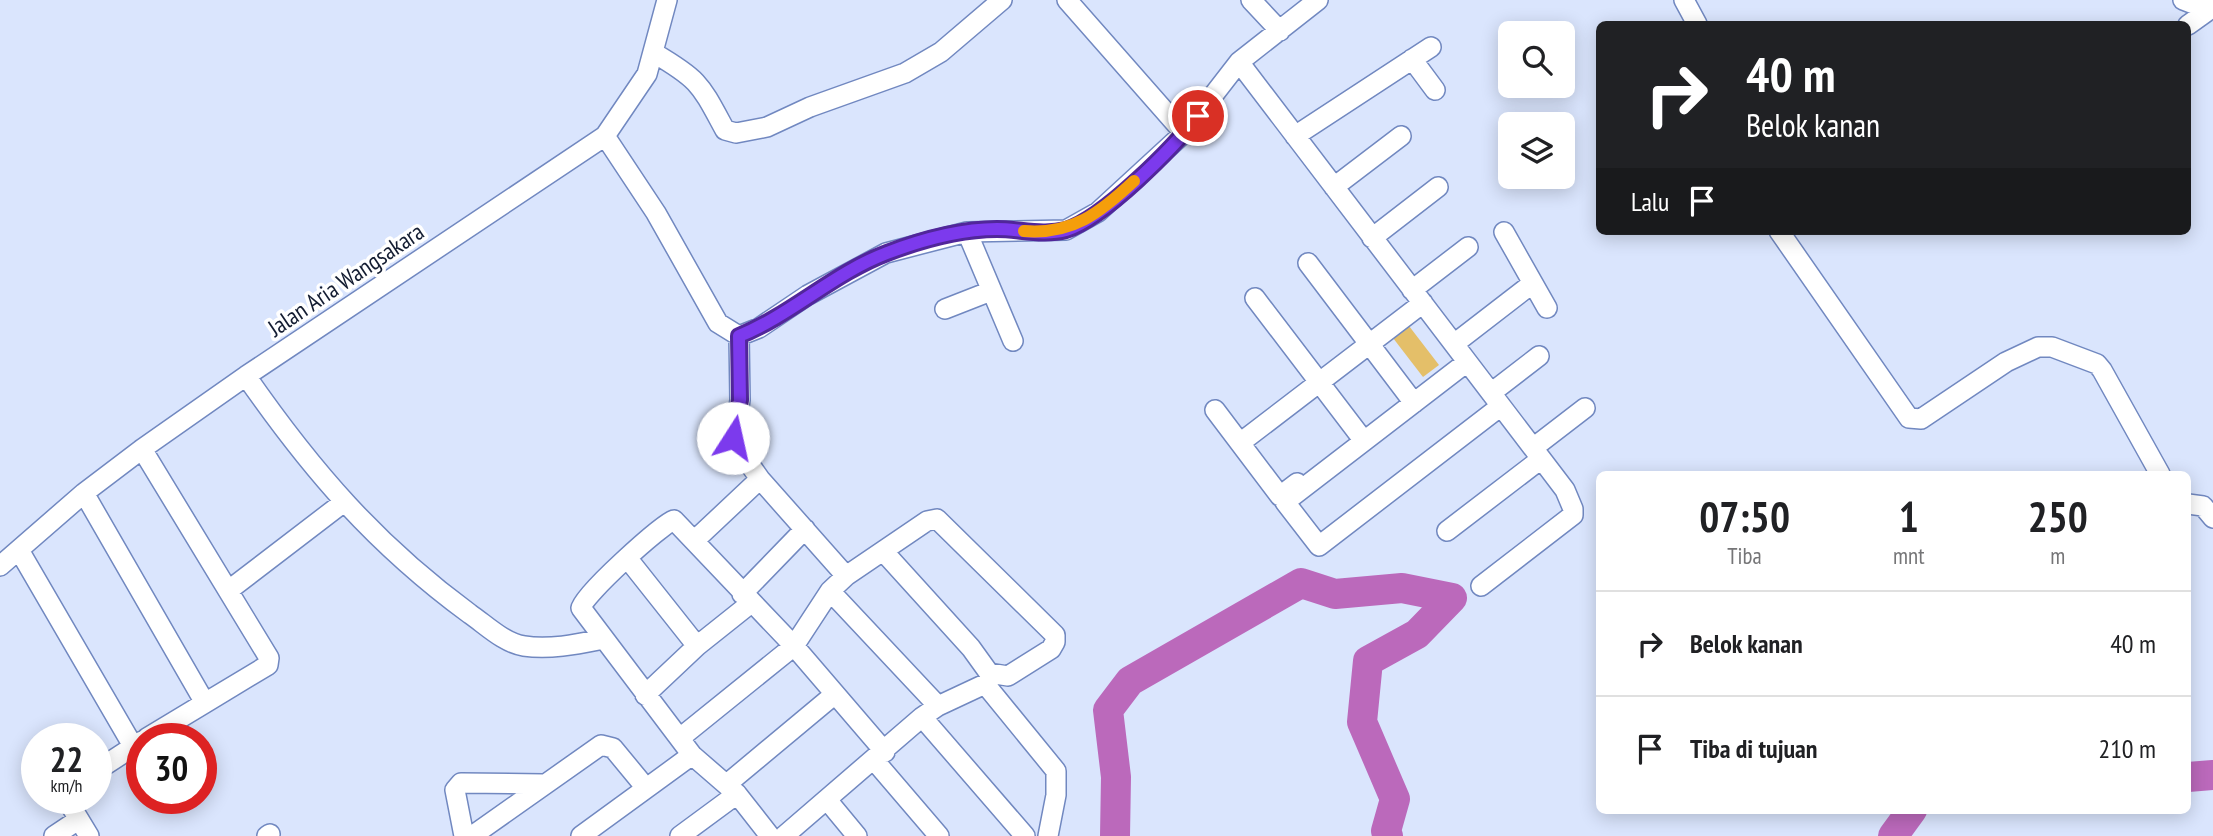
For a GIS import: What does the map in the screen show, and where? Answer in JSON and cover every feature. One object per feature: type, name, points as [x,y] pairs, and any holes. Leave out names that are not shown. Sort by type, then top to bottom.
[{"type":"street","name":"Jalan Aria Wangsakara","points":[[0,566],[84,493],[142,449],[246,376],[605,136],[639,89],[654,53],[667,0]]},
{"type":"street","points":[[654,53],[692,74],[725,130],[736,133],[767,127],[810,107],[905,73],[941,52],[1002,0]]},
{"type":"street","points":[[1067,0],[1184,133]]},
{"type":"street","points":[[1251,0],[1280,31]]},
{"type":"street","points":[[739,336],[759,328],[808,295],[886,253],[967,232],[995,229],[1042,233],[1066,230],[1098,212],[1184,133],[1239,62],[1318,0]]},
{"type":"street","points":[[1684,0],[1695,21]]},
{"type":"street","points":[[2183,0],[2211,8]]},
{"type":"street","points":[[2191,23],[2211,8]]},
{"type":"street","points":[[1295,136],[1431,47]]},
{"type":"street","points":[[1412,59],[1435,90]]},
{"type":"street","points":[[1239,62],[1565,490],[1573,515],[1481,586]]},
{"type":"street","points":[[1334,187],[1401,135]]},
{"type":"street","points":[[605,136],[656,213],[718,323],[739,336]]},
{"type":"street","points":[[1372,238],[1438,187]]},
{"type":"street","points":[[967,232],[1013,341]]},
{"type":"street","points":[[1504,232],[1547,308]]},
{"type":"street","points":[[1782,235],[1909,418],[1921,419],[2006,362],[2038,347],[2052,347],[2097,364],[2158,471]]},
{"type":"street","points":[[1240,443],[1370,344],[1468,247]]},
{"type":"street","points":[[1308,263],[1412,400]]},
{"type":"street","points":[[1215,410],[1280,496],[1412,400],[1533,284]]},
{"type":"street","points":[[945,309],[991,291]]},
{"type":"street","points":[[1255,298],[1362,438]]},
{"type":"street","points":[[739,336],[740,400],[733,438],[760,479],[846,576]]},
{"type":"street","points":[[1362,438],[1285,502],[1319,546],[1496,399],[1539,356]]},
{"type":"street","points":[[246,376],[291,441],[344,502],[418,576],[509,642],[545,647],[603,639]]},
{"type":"street","points":[[1447,531],[1537,454],[1585,408]]},
{"type":"street","points":[[142,449],[266,651],[269,662],[172,723]]},
{"type":"street","points":[[694,541],[760,479]]},
{"type":"street","points":[[84,493],[205,703]]},
{"type":"street","points":[[229,590],[344,502]]},
{"type":"street","points":[[2191,505],[2203,506],[2213,519]]},
{"type":"street","points":[[680,738],[794,646],[830,591],[846,576],[928,520],[937,519],[1055,635],[1051,649],[1008,676],[987,679],[930,712],[784,836]]},
{"type":"street","points":[[770,836],[732,789],[692,755],[581,608],[582,601],[668,522],[674,520],[794,646],[835,694],[939,836]]},
{"type":"street","points":[[645,695],[746,598],[805,529]]},
{"type":"street","points":[[19,550],[128,723]]},
{"type":"street","points":[[883,551],[971,648],[987,679],[1056,771],[1056,794],[1048,836]]},
{"type":"street","points":[[628,559],[697,646]]},
{"type":"street","points":[[830,591],[930,712],[1025,836]]},
{"type":"street","points":[[683,835],[835,694]]},
{"type":"street","points":[[472,836],[601,745],[613,748],[646,788]]},
{"type":"street","points":[[581,836],[692,755]]},
{"type":"street","points":[[464,836],[455,790],[461,783],[543,784]]},
{"type":"street","points":[[828,801],[857,836]]},
{"type":"street","points":[[54,836],[83,828]]},
{"type":"shaded area","points":[[1409,326],[1439,365],[1423,377],[1393,338]]},
{"type":"waterway","points":[[1115,836],[1116,777],[1108,710],[1130,681],[1301,583],[1335,594],[1402,588],[1452,598],[1417,634],[1368,661],[1362,722],[1395,799],[1386,831],[1388,836]]},
{"type":"waterway","points":[[2191,777],[2213,775]]},
{"type":"waterway","points":[[1893,836],[1909,814]]},
{"type":"slow traffic","points":[[1024,231],[1042,233],[1066,230],[1098,212],[1134,181]]},
{"type":"route","points":[[733,438],[740,400],[739,336],[759,328],[808,295],[886,253],[927,240],[967,232],[995,229],[1042,233],[1066,230],[1098,212],[1125,189],[1184,133],[1198,116]]}]
